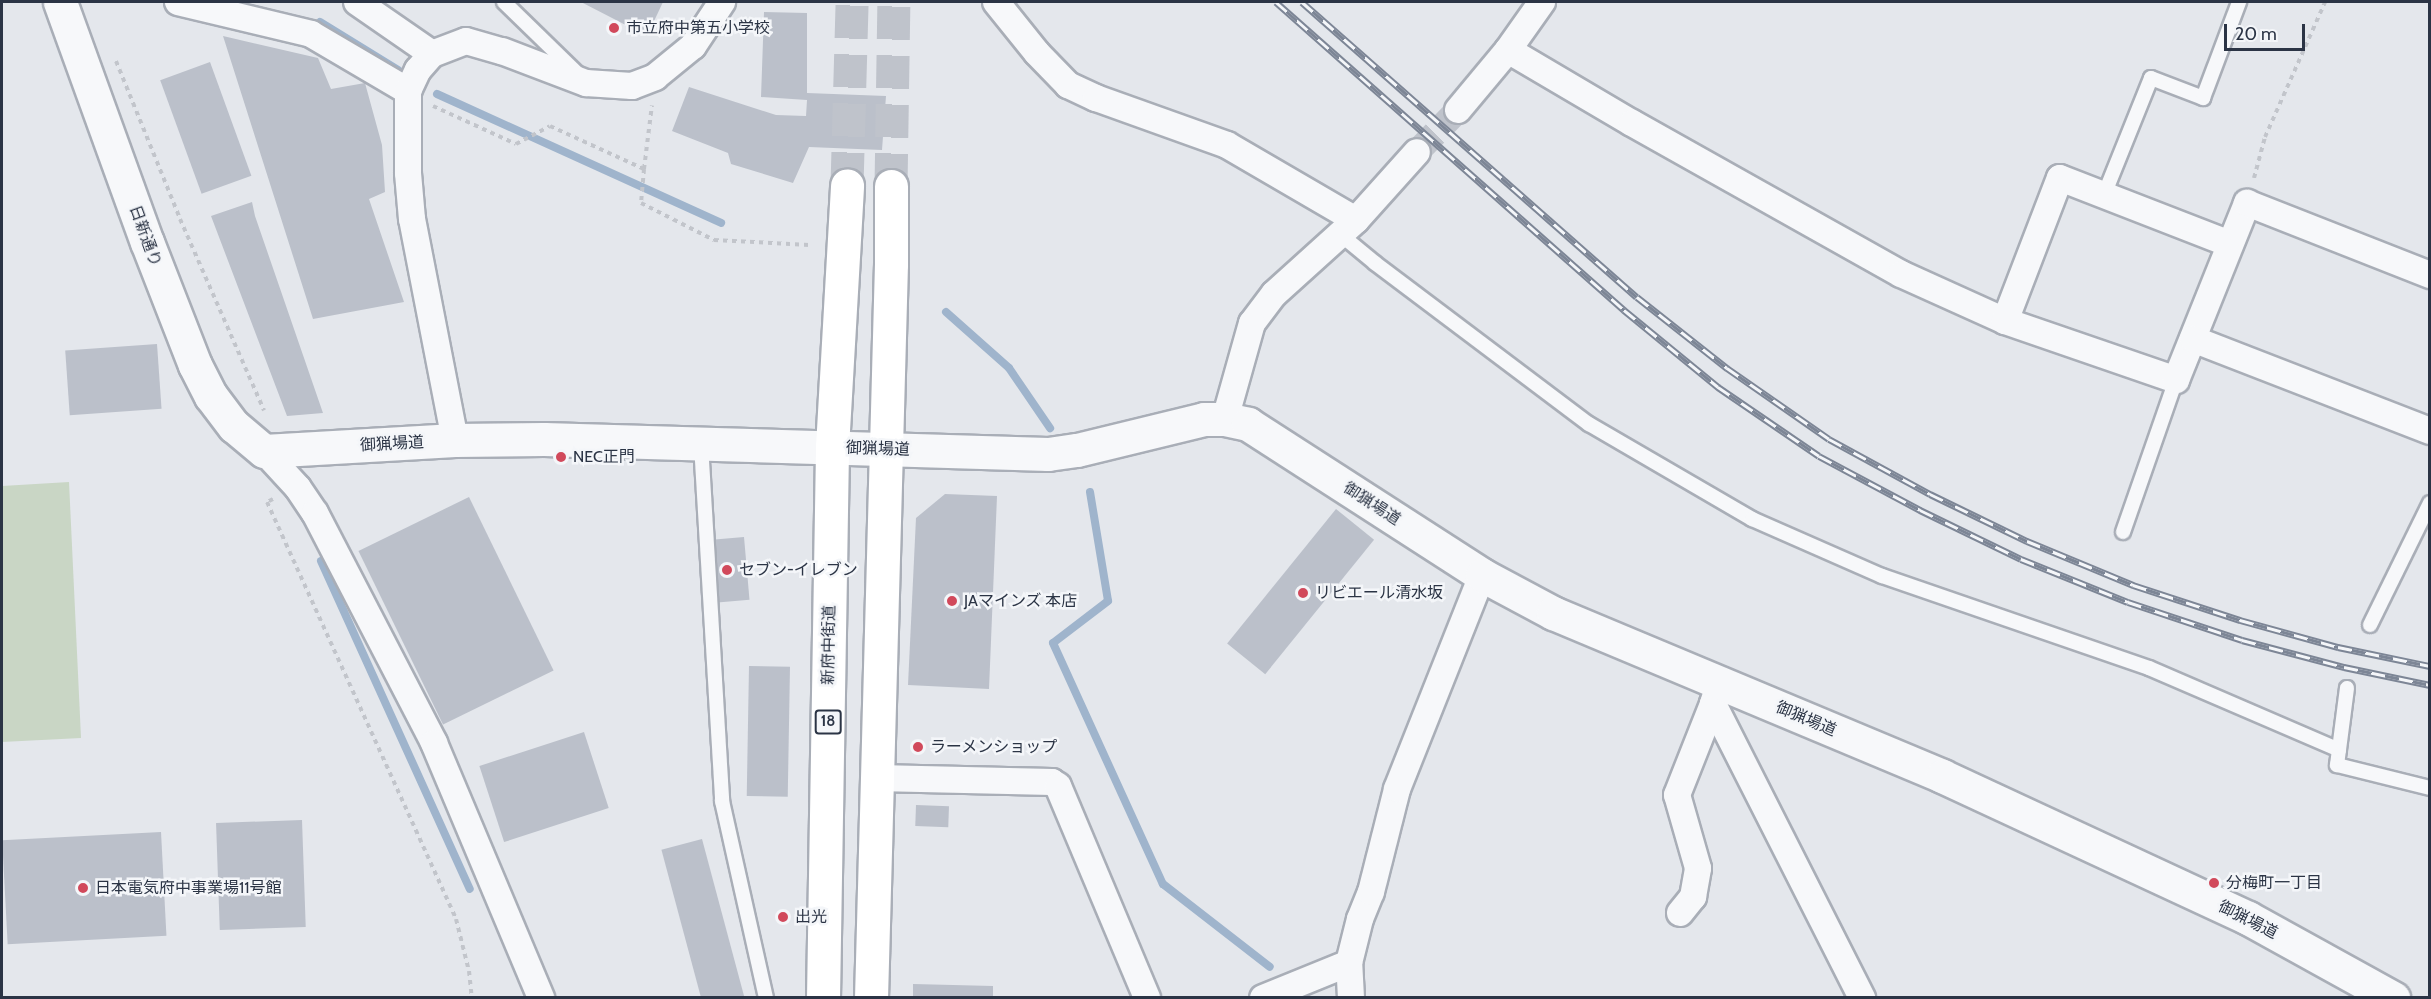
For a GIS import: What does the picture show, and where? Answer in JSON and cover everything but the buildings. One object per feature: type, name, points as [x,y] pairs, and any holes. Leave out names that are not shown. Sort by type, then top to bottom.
[{"type":"main road","name":"新府中街道","points":[[823,998],[832,447],[847,185]]},
{"type":"main road","points":[[871,998],[891,186]]},
{"type":"street","name":"日新通り","points":[[61,2],[147,242],[195,365],[211,396],[234,426],[264,451]]},
{"type":"street","points":[[178,2],[311,34],[408,91]]},
{"type":"street","points":[[357,2],[432,54]]},
{"type":"street","points":[[455,440],[412,219],[408,173],[408,91],[418,70],[432,54],[465,41],[502,51],[586,83],[633,86],[655,77],[693,46],[722,2]]},
{"type":"street","points":[[996,2],[1037,53],[1068,85],[1096,98],[1227,145],[1348,227]]},
{"type":"street","points":[[1458,110],[1508,50],[1542,2]]},
{"type":"street","points":[[1508,50],[1652,135],[1891,268],[2005,321],[2176,380],[2247,203],[2430,275]]},
{"type":"street","points":[[1225,419],[1252,323],[1274,294],[1348,227],[1417,152]]},
{"type":"street","points":[[2005,321],[2060,178],[2230,244]]},
{"type":"street","points":[[2193,339],[2430,431]]},
{"type":"street","name":"御猟場道","points":[[264,451],[455,440],[544,439],[1048,454],[1077,450],[1204,419],[1225,419],[1248,424],[1482,575],[1553,614],[1717,693],[1942,776],[2227,908],[2393,998]]},
{"type":"street","points":[[264,451],[298,488],[340,558],[434,743],[533,995]]},
{"type":"street","points":[[1351,998],[1349,963],[1360,919],[1371,892],[1398,789],[1482,575]]},
{"type":"street","points":[[1680,913],[1693,897],[1698,867],[1677,795],[1717,693]]},
{"type":"street","points":[[1717,693],[1848,964],[1862,998]]},
{"type":"street","points":[[877,778],[1052,782],[1058,786],[1147,998]]},
{"type":"street","points":[[1263,998],[1349,963]]},
{"type":"lane","points":[[504,2],[586,83]]},
{"type":"lane","points":[[2104,195],[2151,78],[2203,98],[2239,2]]},
{"type":"lane","points":[[1348,227],[1375,263],[1589,424],[1752,519],[1882,576],[2149,668],[2339,750]]},
{"type":"lane","points":[[2123,532],[2176,380]]},
{"type":"lane","points":[[701,444],[717,757],[722,801],[766,998]]},
{"type":"lane","points":[[2370,625],[2430,503]]},
{"type":"lane","points":[[2347,688],[2337,765],[2430,788]]},
{"type":"path","points":[[2247,203],[2265,137],[2325,2]]},
{"type":"path","points":[[112,50],[180,219],[267,419],[234,426]]},
{"type":"path","points":[[655,77],[642,203],[714,240],[809,245]]},
{"type":"path","points":[[522,140],[550,126],[644,168]]},
{"type":"path","points":[[298,488],[267,502],[456,919],[469,971],[472,998]]},
{"type":"green space","points":[[69,482],[81,738],[2,742],[2,486]]},
{"type":"waterway","points":[[320,22],[398,70]]},
{"type":"waterway","points":[[437,94],[721,223]]},
{"type":"waterway","points":[[946,312],[1009,368],[1050,428]]},
{"type":"waterway","points":[[1090,492],[1108,601],[1053,643],[1163,884],[1270,967]]},
{"type":"waterway","points":[[321,561],[470,889]]},
{"type":"tunnel","points":[[847,185],[852,2]]},
{"type":"tunnel","points":[[891,186],[894,2]]},
{"type":"tunnel","points":[[1417,152],[1458,110]]},
{"type":"railway","points":[[1276,2],[1624,310],[1718,387],[1819,456],[1920,510],[2021,559],[2128,602],[2242,640],[2344,667],[2430,685]]},
{"type":"railway","points":[[1302,2],[1637,297],[1727,368],[1829,439],[1930,494],[2027,541],[2133,585],[2240,620],[2338,647],[2430,666]]},
{"type":"place","name":"市立府中第五小学校","points":[[614,28]]},
{"type":"place","name":"NEC正門","points":[[561,457]]},
{"type":"place","name":"セブン-イレブン","points":[[727,570]]},
{"type":"place","name":"リビエール清水坂","points":[[1303,593]]},
{"type":"place","name":"JAマインズ 本店","points":[[952,601]]},
{"type":"place","name":"ラーメンショップ","points":[[918,747]]},
{"type":"place","name":"分梅町一丁目","points":[[2214,883]]},
{"type":"place","name":"日本電気府中事業場11号館","points":[[83,888]]},
{"type":"place","name":"出光","points":[[783,917]]}]
